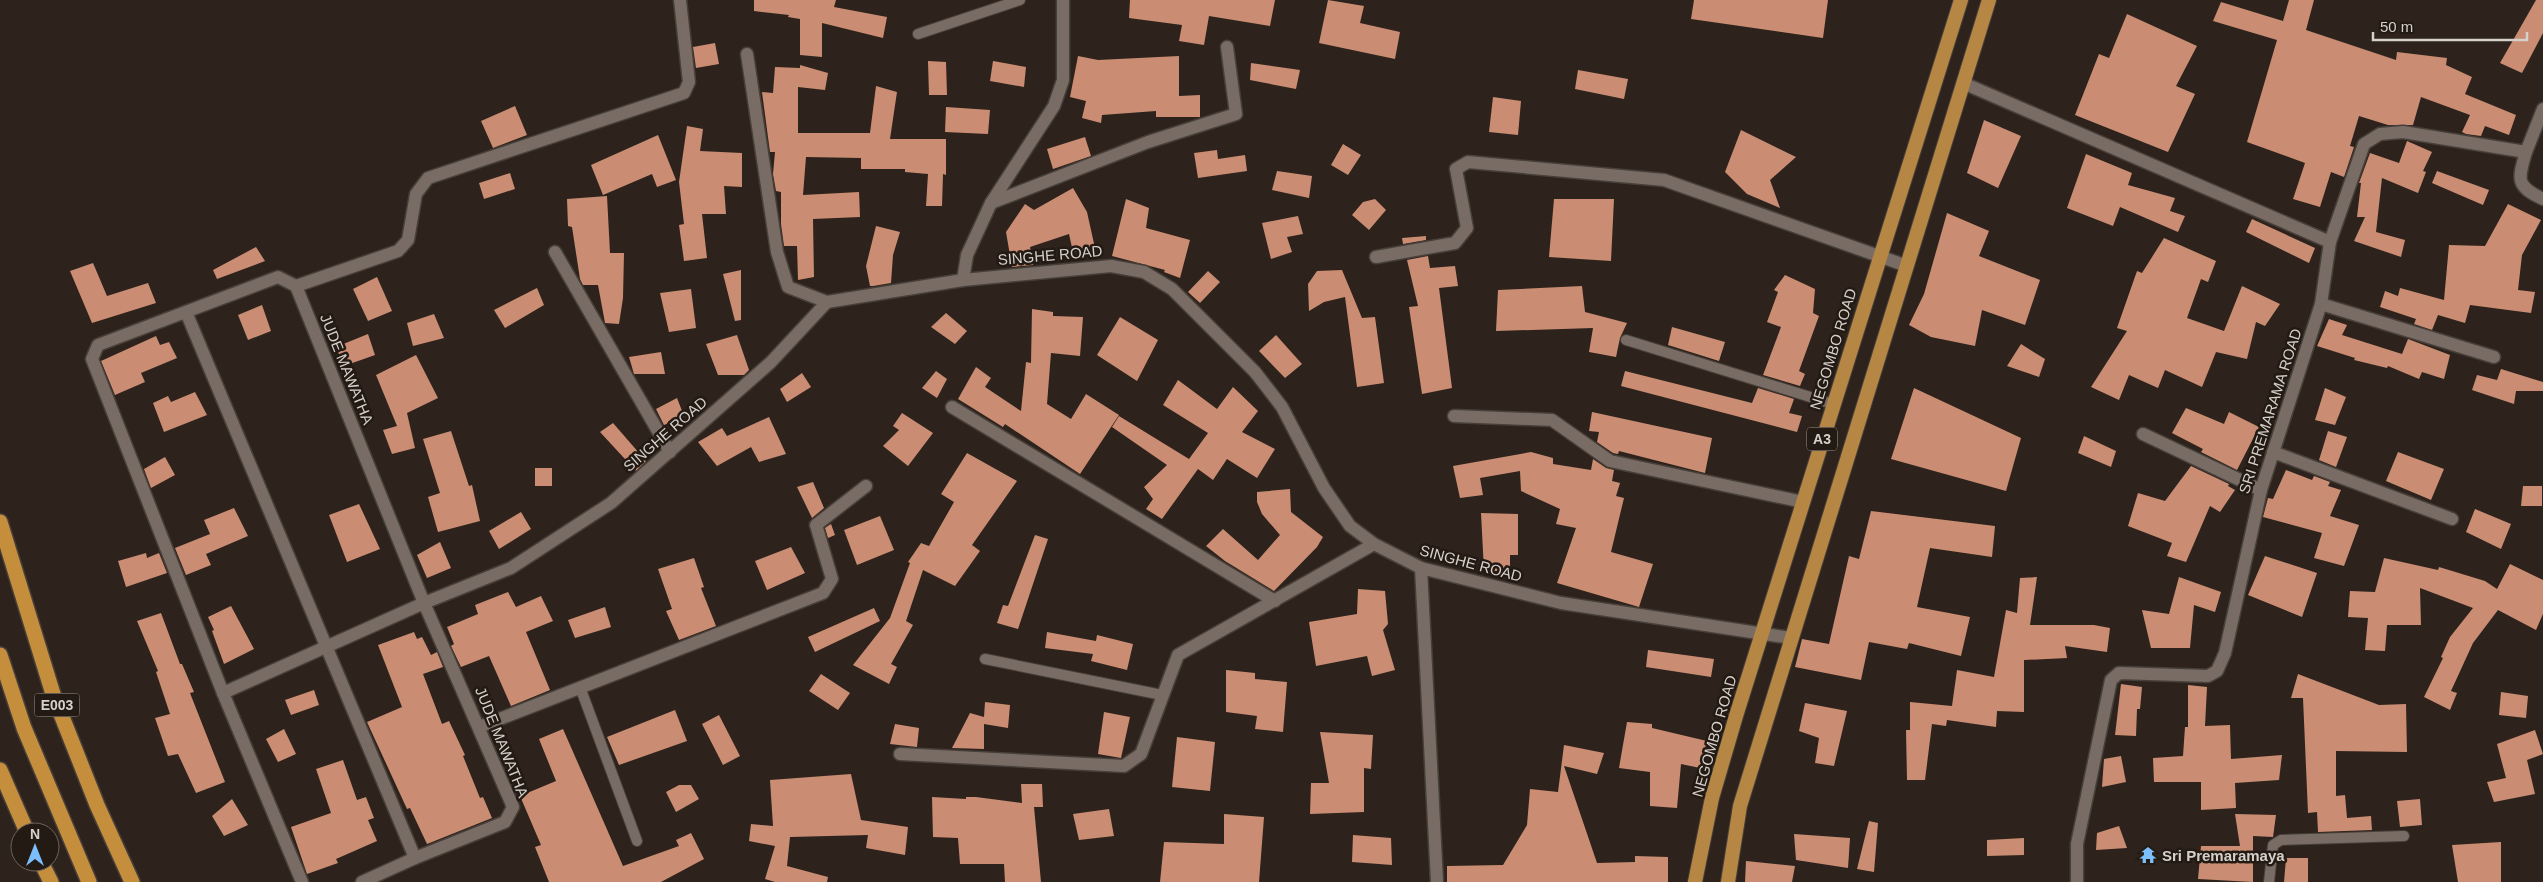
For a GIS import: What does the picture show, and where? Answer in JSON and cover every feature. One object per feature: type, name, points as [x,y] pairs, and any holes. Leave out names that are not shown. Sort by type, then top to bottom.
[{"type":"highway","name":"NEGOMBO ROAD","points":[[1695,882],[1712,798],[1761,633],[1961,0]]},
{"type":"highway","name":"A3","points":[[1728,882],[1740,806],[1989,0]]},
{"type":"highway","name":"E003","points":[[0,522],[53,694],[97,804],[132,882]]},
{"type":"highway","name":"E003","points":[[0,655],[24,728],[89,882]]},
{"type":"highway","points":[[0,770],[23,822]]},
{"type":"street","points":[[302,882],[223,693],[92,359],[98,345],[278,277],[296,286],[398,251],[408,240],[416,194],[428,178],[684,93],[690,82],[680,0]]},
{"type":"street","points":[[964,280],[967,255],[991,203],[1054,106],[1063,80],[1063,0]]},
{"type":"street","points":[[991,203],[1148,142],[1236,114],[1226,47]]},
{"type":"street","points":[[747,54],[777,252],[785,278],[788,287],[827,302]]},
{"type":"street","points":[[1963,83],[2330,242]]},
{"type":"street","points":[[2543,110],[2526,152],[2519,176],[2521,185],[2529,193],[2543,199]]},
{"type":"street","name":"SRI PREMARAMA ROAD","points":[[2077,882],[2077,844],[2111,680],[2120,673],[2208,676],[2217,671],[2225,653],[2261,490],[2321,304],[2330,242],[2364,144],[2380,134],[2403,132],[2526,152]]},
{"type":"street","points":[[1376,257],[1455,243],[1467,228],[1456,169],[1468,162],[1664,180],[1907,266]]},
{"type":"street","points":[[555,252],[670,452]]},
{"type":"street","name":"SINGHE ROAD","points":[[223,693],[424,603],[511,568],[611,503],[771,362],[827,302],[964,280],[1111,266],[1144,272],[1172,289],[1255,372],[1282,407],[1324,488],[1350,526],[1374,544],[1421,568],[1561,603],[1791,638]]},
{"type":"street","name":"JUDE MAWATHA","points":[[296,286],[424,603],[513,807],[505,822],[415,858]]},
{"type":"street","points":[[2321,304],[2494,357]]},
{"type":"street","points":[[186,312],[325,648],[415,858],[362,882]]},
{"type":"street","points":[[952,407],[1275,601]]},
{"type":"street","points":[[1454,416],[1552,420],[1610,461],[1803,502]]},
{"type":"street","points":[[2143,434],[2261,490]]},
{"type":"street","points":[[2273,452],[2452,519]]},
{"type":"street","points":[[479,727],[822,593],[832,578],[816,524],[866,486]]},
{"type":"street","points":[[900,754],[1124,766],[1141,754],[1178,655],[1374,544]]},
{"type":"street","points":[[1421,568],[1437,882]]},
{"type":"lane","points":[[918,34],[1020,0]]},
{"type":"lane","points":[[1626,340],[1833,404]]},
{"type":"lane","points":[[985,659],[1162,695]]},
{"type":"lane","points":[[580,687],[637,841]]},
{"type":"lane","points":[[2269,882],[2273,845],[2281,840],[2404,836]]},
{"type":"building","points":[[754,0],[836,0],[834,7],[887,17],[883,38],[822,23],[822,57],[800,55],[800,19],[788,17],[789,15],[754,11]]},
{"type":"building","points":[[1130,0],[1275,0],[1270,26],[1209,16],[1204,45],[1179,41],[1182,25],[1129,18]]},
{"type":"building","points":[[1328,0],[1364,6],[1360,23],[1400,32],[1395,59],[1319,43]]},
{"type":"building","points":[[1694,0],[1828,0],[1823,38],[1691,19]]},
{"type":"building","points":[[2289,0],[2314,0],[2306,30],[2396,60],[2397,52],[2447,58],[2446,65],[2472,77],[2465,94],[2516,115],[2509,135],[2485,126],[2481,136],[2466,134],[2462,132],[2470,115],[2421,97],[2413,125],[2388,125],[2359,116],[2350,146],[2354,147],[2344,177],[2331,172],[2320,207],[2293,199],[2305,163],[2247,142],[2277,40],[2213,21],[2221,2],[2283,21]]},
{"type":"building","points":[[2536,0],[2543,0],[2543,33],[2522,73],[2500,63]]},
{"type":"building","points":[[2127,14],[2197,46],[2176,86],[2195,94],[2168,152],[2075,115],[2099,54],[2109,58]]},
{"type":"building","points":[[715,43],[719,64],[696,68],[693,47]]},
{"type":"building","points":[[1078,56],[1098,60],[1179,56],[1179,96],[1200,95],[1200,117],[1156,117],[1156,111],[1102,115],[1101,123],[1082,118],[1086,101],[1070,97]]},
{"type":"building","points":[[928,61],[946,62],[947,95],[929,95]]},
{"type":"building","points":[[993,61],[1026,67],[1024,87],[990,81]]},
{"type":"building","points":[[1251,63],[1300,70],[1296,89],[1250,80]]},
{"type":"building","points":[[800,65],[828,73],[825,90],[798,87],[798,133],[870,133],[876,86],[897,92],[890,139],[946,139],[946,175],[943,174],[942,206],[926,206],[928,174],[905,172],[905,169],[861,169],[861,158],[806,157],[803,195],[859,192],[860,217],[813,219],[814,277],[798,280],[797,246],[784,246],[781,224],[781,192],[776,191],[773,174],[775,152],[770,152],[762,92],[773,93],[775,67],[800,68]]},
{"type":"building","points":[[1578,70],[1628,79],[1624,99],[1575,89]]},
{"type":"building","points":[[1493,97],[1521,101],[1518,135],[1489,132]]},
{"type":"building","points":[[515,106],[527,135],[493,148],[481,121]]},
{"type":"building","points":[[946,107],[990,110],[988,134],[945,132]]},
{"type":"building","points":[[1984,120],[2021,136],[1998,188],[1967,173]]},
{"type":"building","points":[[687,126],[703,129],[700,151],[742,153],[742,187],[724,186],[726,214],[702,214],[707,258],[684,261],[679,225],[684,224],[679,182]]},
{"type":"building","points":[[1741,130],[1796,157],[1770,180],[1780,208],[1747,194],[1725,172]]},
{"type":"building","points":[[658,135],[676,180],[657,187],[652,174],[603,195],[591,165]]},
{"type":"building","points":[[1085,137],[1091,156],[1053,169],[1047,149]]},
{"type":"building","points":[[2407,141],[2432,152],[2423,171],[2426,172],[2418,193],[2382,178],[2376,232],[2405,240],[2401,257],[2354,241],[2365,217],[2357,217],[2361,183],[2359,183],[2370,153],[2399,163]]},
{"type":"building","points":[[1343,144],[1361,155],[1348,175],[1331,165]]},
{"type":"building","points":[[1217,150],[1218,159],[1245,155],[1247,171],[1198,178],[1194,153]]},
{"type":"building","points":[[2086,154],[2132,173],[2128,185],[2175,198],[2170,211],[2185,216],[2178,232],[2120,207],[2113,226],[2067,208]]},
{"type":"building","points":[[1277,171],[1312,176],[1309,198],[1272,190]]},
{"type":"building","points":[[2437,171],[2489,190],[2483,205],[2432,183]]},
{"type":"building","points":[[510,173],[515,189],[484,199],[479,183]]},
{"type":"building","points":[[1073,188],[1087,212],[1095,248],[1073,252],[1069,234],[1030,247],[1033,265],[1012,267],[1006,232],[1025,204],[1034,210]]},
{"type":"building","points":[[607,196],[610,253],[624,253],[623,298],[619,324],[605,323],[598,285],[583,285],[580,279],[572,227],[568,226],[567,199]]},
{"type":"building","points":[[1126,199],[1149,208],[1146,228],[1190,240],[1180,278],[1164,272],[1165,270],[1112,256]]},
{"type":"building","points":[[1375,199],[1386,210],[1369,230],[1352,215],[1363,202]]},
{"type":"building","points":[[1554,199],[1614,199],[1611,261],[1549,257]]},
{"type":"building","points":[[2508,204],[2541,220],[2522,255],[2518,290],[2535,292],[2531,313],[2470,305],[2465,323],[2438,315],[2432,330],[2414,324],[2416,319],[2380,307],[2385,291],[2398,296],[2400,288],[2444,300],[2449,245],[2485,246]]},
{"type":"building","points":[[1947,213],[1989,231],[1979,256],[2040,280],[2025,325],[1982,310],[1975,346],[1931,337],[1909,325],[1924,294]]},
{"type":"building","points":[[1298,216],[1303,234],[1287,237],[1292,252],[1271,259],[1262,223]]},
{"type":"building","points":[[2252,219],[2315,248],[2309,263],[2246,232]]},
{"type":"building","points":[[876,226],[900,232],[893,255],[891,283],[870,286],[866,266]]},
{"type":"building","points":[[1426,236],[1426,240],[1403,244],[1402,238]]},
{"type":"building","points":[[2164,238],[2216,261],[2208,282],[2201,279],[2187,318],[2224,331],[2242,286],[2280,304],[2265,326],[2256,322],[2247,359],[2216,352],[2202,387],[2165,370],[2158,388],[2129,375],[2119,400],[2091,387],[2127,331],[2117,328],[2137,271],[2142,273]]},
{"type":"building","points":[[256,247],[265,261],[217,279],[213,270]]},
{"type":"building","points":[[1428,256],[1430,268],[1455,266],[1458,286],[1439,288],[1452,388],[1422,394],[1409,307],[1418,306],[1407,260]]},
{"type":"building","points":[[93,263],[107,296],[148,283],[156,303],[92,323],[70,271]]},
{"type":"building","points":[[741,270],[741,320],[735,321],[723,274]]},
{"type":"building","points":[[1342,270],[1362,318],[1375,317],[1384,383],[1357,387],[1345,297],[1324,302],[1309,311],[1308,284],[1317,271]]},
{"type":"building","points":[[1208,271],[1220,282],[1200,303],[1188,292]]},
{"type":"building","points":[[1785,275],[1815,289],[1813,313],[1819,316],[1799,371],[1805,374],[1800,386],[1763,375],[1781,327],[1767,322],[1778,292],[1774,290]]},
{"type":"building","points":[[377,277],[392,311],[368,321],[353,289]]},
{"type":"building","points":[[1582,286],[1585,312],[1627,323],[1620,338],[1616,357],[1589,352],[1593,328],[1496,331],[1498,290]]},
{"type":"building","points":[[537,288],[544,305],[505,328],[494,310]]},
{"type":"building","points":[[691,289],[696,328],[669,332],[660,293]]},
{"type":"building","points":[[262,305],[271,331],[248,340],[238,315]]},
{"type":"building","points":[[1032,309],[1053,312],[1053,316],[1083,317],[1080,356],[1051,353],[1047,404],[1071,419],[1086,394],[1119,415],[1080,474],[1005,424],[1003,427],[958,399],[976,367],[991,378],[985,387],[1021,411],[1026,362],[1031,363]]},
{"type":"building","points":[[946,313],[967,331],[955,344],[931,327]]},
{"type":"building","points":[[434,314],[444,338],[413,346],[407,323]]},
{"type":"building","points":[[1120,317],[1158,340],[1137,381],[1097,355]]},
{"type":"building","points":[[2329,319],[2347,325],[2342,335],[2402,354],[2408,339],[2450,355],[2444,379],[2422,372],[2419,379],[2388,366],[2387,368],[2354,360],[2355,358],[2317,346]]},
{"type":"building","points":[[1672,327],[1725,342],[1719,361],[1668,345]]},
{"type":"building","points":[[368,334],[375,355],[344,366],[336,347]]},
{"type":"building","points":[[737,335],[749,370],[744,375],[718,375],[706,344]]},
{"type":"building","points":[[1276,335],[1302,364],[1285,378],[1259,351]]},
{"type":"building","points":[[156,336],[160,345],[169,342],[177,358],[141,373],[145,382],[115,395],[101,361]]},
{"type":"building","points":[[2021,344],[2045,359],[2039,377],[2007,366]]},
{"type":"building","points":[[661,352],[665,374],[634,374],[629,357]]},
{"type":"building","points":[[416,355],[438,398],[407,413],[415,448],[392,454],[383,430],[397,426],[376,375]]},
{"type":"building","points":[[2501,369],[2543,382],[2543,391],[2516,391],[2514,404],[2472,390],[2477,375],[2497,380]]},
{"type":"building","points":[[936,371],[947,379],[937,398],[922,388]]},
{"type":"building","points":[[1625,371],[1752,403],[1758,388],[1794,399],[1789,413],[1802,416],[1797,432],[1621,386]]},
{"type":"building","points":[[802,373],[811,387],[787,402],[780,389]]},
{"type":"building","points":[[1178,380],[1217,409],[1233,387],[1258,411],[1242,432],[1275,449],[1257,478],[1227,459],[1213,480],[1198,469],[1162,519],[1146,509],[1153,499],[1144,487],[1167,465],[1112,427],[1119,416],[1189,459],[1208,433],[1163,405]]},
{"type":"building","points":[[1914,388],[2021,438],[2006,491],[1891,459]]},
{"type":"building","points":[[2325,388],[2346,397],[2335,425],[2315,420]]},
{"type":"building","points":[[195,392],[207,415],[164,432],[153,403],[168,396],[171,402]]},
{"type":"building","points":[[677,398],[684,416],[664,425],[656,409]]},
{"type":"building","points":[[2186,408],[2224,424],[2229,412],[2259,427],[2237,470],[2201,452],[2203,449],[2172,433]]},
{"type":"building","points":[[1592,412],[1712,438],[1705,473],[1619,451],[1618,454],[1613,453],[1597,442],[1599,432],[1589,431]]},
{"type":"building","points":[[902,413],[933,433],[908,466],[883,446],[899,430],[893,426]]},
{"type":"building","points":[[769,417],[786,454],[759,462],[751,447],[717,466],[698,442],[722,428],[727,436]]},
{"type":"building","points":[[613,423],[646,461],[636,471],[600,432]]},
{"type":"building","points":[[451,431],[469,486],[472,485],[480,521],[438,532],[428,497],[440,493],[423,439]]},
{"type":"building","points":[[2328,431],[2347,437],[2336,467],[2319,460]]},
{"type":"building","points":[[2084,436],[2116,451],[2111,467],[2078,453]]},
{"type":"building","points":[[1531,452],[1553,458],[1553,464],[1591,470],[1593,459],[1606,468],[1614,470],[1612,481],[1620,483],[1616,496],[1624,498],[1611,552],[1653,564],[1639,607],[1557,583],[1576,528],[1556,524],[1560,509],[1521,491],[1520,471],[1480,478],[1483,495],[1460,498],[1453,466]]},
{"type":"building","points":[[2398,452],[2444,469],[2431,500],[2386,481]]},
{"type":"building","points":[[967,453],[1017,481],[972,545],[980,551],[955,586],[923,570],[906,621],[913,625],[891,664],[897,667],[889,684],[853,665],[890,618],[910,563],[908,562],[921,543],[929,546],[954,502],[941,494]]},
{"type":"building","points":[[165,457],[175,475],[151,488],[144,469]]},
{"type":"building","points":[[2191,466],[2229,484],[2228,486],[2235,490],[2220,512],[2210,506],[2186,562],[2167,556],[2172,543],[2128,526],[2138,493],[2165,501]]},
{"type":"building","points":[[535,468],[552,468],[552,486],[535,486]]},
{"type":"building","points":[[2286,470],[2312,480],[2314,476],[2330,482],[2328,486],[2341,490],[2330,516],[2359,525],[2344,566],[2314,558],[2322,533],[2263,517],[2268,498],[2273,499]]},
{"type":"building","points":[[813,482],[824,508],[812,518],[797,487]]},
{"type":"building","points":[[2523,486],[2542,486],[2542,506],[2521,506]]},
{"type":"building","points":[[1290,489],[1291,512],[1323,537],[1317,547],[1274,591],[1225,561],[1206,546],[1223,529],[1258,560],[1280,535],[1262,514],[1257,502],[1257,492]]},
{"type":"building","points":[[359,504],[380,549],[347,562],[329,515]]},
{"type":"building","points":[[234,508],[248,536],[206,554],[211,565],[186,575],[175,548],[210,534],[204,520]]},
{"type":"building","points":[[2475,509],[2511,524],[2501,549],[2466,532]]},
{"type":"building","points":[[1871,511],[1995,526],[1992,557],[1930,548],[1917,607],[1970,617],[1961,656],[1909,643],[1907,649],[1869,642],[1861,680],[1795,667],[1802,639],[1829,644],[1849,556],[1859,559]]},
{"type":"building","points":[[521,512],[531,529],[499,549],[489,531]]},
{"type":"building","points":[[1481,513],[1518,514],[1518,555],[1510,555],[1510,571],[1484,571]]},
{"type":"building","points":[[880,516],[894,550],[857,565],[844,530]]},
{"type":"building","points":[[831,524],[835,535],[828,538],[825,528]]},
{"type":"building","points":[[1035,535],[1048,539],[1018,629],[997,623],[1003,605],[1008,606]]},
{"type":"building","points":[[440,542],[451,568],[427,578],[417,555]]},
{"type":"building","points":[[791,547],[805,573],[767,590],[755,561]]},
{"type":"building","points":[[146,553],[147,558],[159,553],[167,573],[126,587],[118,561]]},
{"type":"building","points":[[2265,556],[2317,573],[2302,617],[2248,595]]},
{"type":"building","points":[[694,558],[704,587],[701,588],[716,626],[679,640],[666,611],[672,609],[658,569]]},
{"type":"building","points":[[2384,558],[2438,570],[2439,567],[2485,581],[2497,589],[2510,564],[2543,580],[2543,614],[2536,630],[2498,610],[2473,643],[2451,691],[2457,693],[2450,710],[2424,697],[2443,658],[2441,657],[2450,637],[2473,608],[2420,588],[2421,625],[2387,625],[2385,651],[2365,650],[2368,618],[2348,617],[2350,591],[2375,592]]},
{"type":"building","points":[[2037,577],[2030,625],[2094,625],[2110,628],[2107,652],[2065,646],[2067,658],[2024,660],[2024,712],[1997,711],[1996,727],[1947,720],[1946,726],[1932,724],[1925,780],[1907,780],[1906,730],[1910,730],[1910,702],[1952,706],[1957,670],[1994,677],[2006,610],[2017,613],[2020,578]]},
{"type":"building","points":[[2179,577],[2221,592],[2215,612],[2194,605],[2190,648],[2151,648],[2142,610],[2169,614]]},
{"type":"building","points":[[1358,589],[1385,591],[1388,624],[1383,630],[1395,670],[1372,676],[1367,656],[1316,666],[1309,622],[1357,614]]},
{"type":"building","points":[[508,592],[516,607],[541,596],[553,621],[526,632],[550,690],[511,706],[489,656],[461,667],[451,646],[454,644],[447,627],[478,614],[475,605]]},
{"type":"building","points":[[231,606],[254,649],[224,664],[208,617]]},
{"type":"building","points":[[605,607],[611,627],[575,638],[568,620]]},
{"type":"building","points":[[874,608],[880,621],[815,652],[808,637]]},
{"type":"building","points":[[161,613],[180,664],[182,664],[194,692],[190,693],[225,782],[196,793],[178,754],[168,756],[155,718],[170,714],[156,672],[158,671],[137,621]]},
{"type":"building","points":[[414,632],[417,639],[422,637],[431,655],[437,652],[443,667],[423,674],[442,724],[449,721],[465,755],[463,756],[480,798],[483,797],[492,818],[427,844],[410,808],[407,809],[367,722],[402,707],[378,645]]},
{"type":"building","points":[[1047,632],[1096,641],[1097,635],[1133,644],[1127,670],[1091,661],[1093,654],[1045,648]]},
{"type":"building","points":[[1648,650],[1714,659],[1711,677],[1646,667]]},
{"type":"building","points":[[1226,670],[1255,673],[1255,679],[1287,682],[1283,732],[1255,729],[1257,716],[1226,712]]},
{"type":"building","points":[[821,674],[850,693],[838,710],[809,691]]},
{"type":"building","points":[[2298,674],[2379,705],[2406,704],[2407,752],[2336,751],[2336,796],[2345,795],[2347,818],[2371,816],[2372,830],[2318,832],[2317,812],[2308,813],[2303,698],[2291,698]]},
{"type":"building","points":[[2121,684],[2142,687],[2140,709],[2137,709],[2136,736],[2115,735]]},
{"type":"building","points":[[2188,685],[2207,687],[2205,726],[2230,725],[2231,759],[2282,755],[2279,780],[2235,783],[2236,808],[2201,810],[2201,782],[2154,782],[2153,758],[2183,756],[2185,727],[2188,727]]},
{"type":"building","points":[[314,690],[319,705],[291,715],[285,700]]},
{"type":"building","points":[[2501,692],[2528,696],[2526,718],[2499,715]]},
{"type":"building","points":[[985,702],[1010,705],[1008,728],[984,724],[984,749],[952,748],[970,713],[984,717]]},
{"type":"building","points":[[1805,703],[1847,711],[1834,766],[1815,763],[1819,738],[1799,731]]},
{"type":"building","points":[[675,710],[687,741],[619,765],[607,737]]},
{"type":"building","points":[[1104,712],[1130,717],[1121,758],[1098,754]]},
{"type":"building","points":[[719,715],[740,756],[723,765],[702,724]]},
{"type":"building","points":[[1627,722],[1652,724],[1652,728],[1707,741],[1700,768],[1681,764],[1677,808],[1650,806],[1650,772],[1619,768]]},
{"type":"building","points":[[895,724],[919,728],[917,747],[890,744]]},
{"type":"building","points":[[284,729],[296,754],[278,762],[266,739]]},
{"type":"building","points":[[563,729],[623,866],[679,846],[676,840],[691,833],[704,859],[661,882],[549,882],[535,847],[541,845],[520,796],[556,781],[539,739]]},
{"type":"building","points":[[2535,730],[2543,754],[2527,760],[2535,794],[2494,802],[2487,782],[2506,778],[2497,744]]},
{"type":"building","points":[[1320,732],[1373,735],[1371,769],[1364,768],[1364,812],[1310,814],[1311,783],[1329,783]]},
{"type":"building","points":[[1177,737],[1215,742],[1210,791],[1172,787]]},
{"type":"building","points":[[1564,745],[1604,753],[1597,774],[1564,766],[1597,863],[1635,862],[1635,856],[1668,857],[1668,882],[1447,882],[1447,866],[1503,865],[1527,825],[1530,789],[1558,792]]},
{"type":"building","points":[[2121,756],[2126,782],[2102,787],[2104,759]]},
{"type":"building","points":[[343,760],[357,800],[366,797],[374,818],[368,820],[377,841],[336,859],[338,863],[307,874],[291,827],[331,813],[316,769]]},
{"type":"building","points":[[851,774],[861,820],[908,827],[905,855],[866,848],[868,835],[790,837],[787,866],[828,877],[827,882],[775,882],[765,879],[775,846],[749,841],[751,824],[773,826],[770,780]]},
{"type":"building","points":[[1021,784],[1042,784],[1043,807],[1034,807],[1041,882],[1005,882],[1004,864],[960,864],[958,838],[933,837],[932,797],[966,799],[966,797],[976,797],[1022,803]]},
{"type":"building","points":[[679,785],[691,785],[699,799],[676,812],[666,792]]},
{"type":"building","points":[[232,799],[248,825],[224,836],[212,816]]},
{"type":"building","points":[[2420,799],[2422,825],[2400,827],[2397,801]]},
{"type":"building","points":[[1109,809],[1114,836],[1079,840],[1073,814]]},
{"type":"building","points":[[1224,814],[1264,817],[1259,882],[1160,882],[1164,842],[1224,844]]},
{"type":"building","points":[[2235,814],[2276,815],[2273,837],[2253,836],[2253,882],[2198,879],[2201,846],[2240,846]]},
{"type":"building","points":[[1869,821],[1878,823],[1874,872],[1857,869]]},
{"type":"building","points":[[2119,826],[2127,848],[2096,850],[2097,833]]},
{"type":"building","points":[[1794,834],[1850,838],[1848,868],[1796,860]]},
{"type":"building","points":[[1353,835],[1391,838],[1392,865],[1352,862]]},
{"type":"building","points":[[2024,838],[2024,855],[1987,856],[1987,840]]},
{"type":"building","points":[[2501,842],[2501,882],[2458,882],[2452,845]]},
{"type":"building","points":[[2286,858],[2308,858],[2308,882],[2284,882]]},
{"type":"building","points":[[1746,861],[1795,866],[1792,882],[1745,882]]},
{"type":"place","name":"Sri Premaramaya","points":[[2148,855]]}]
